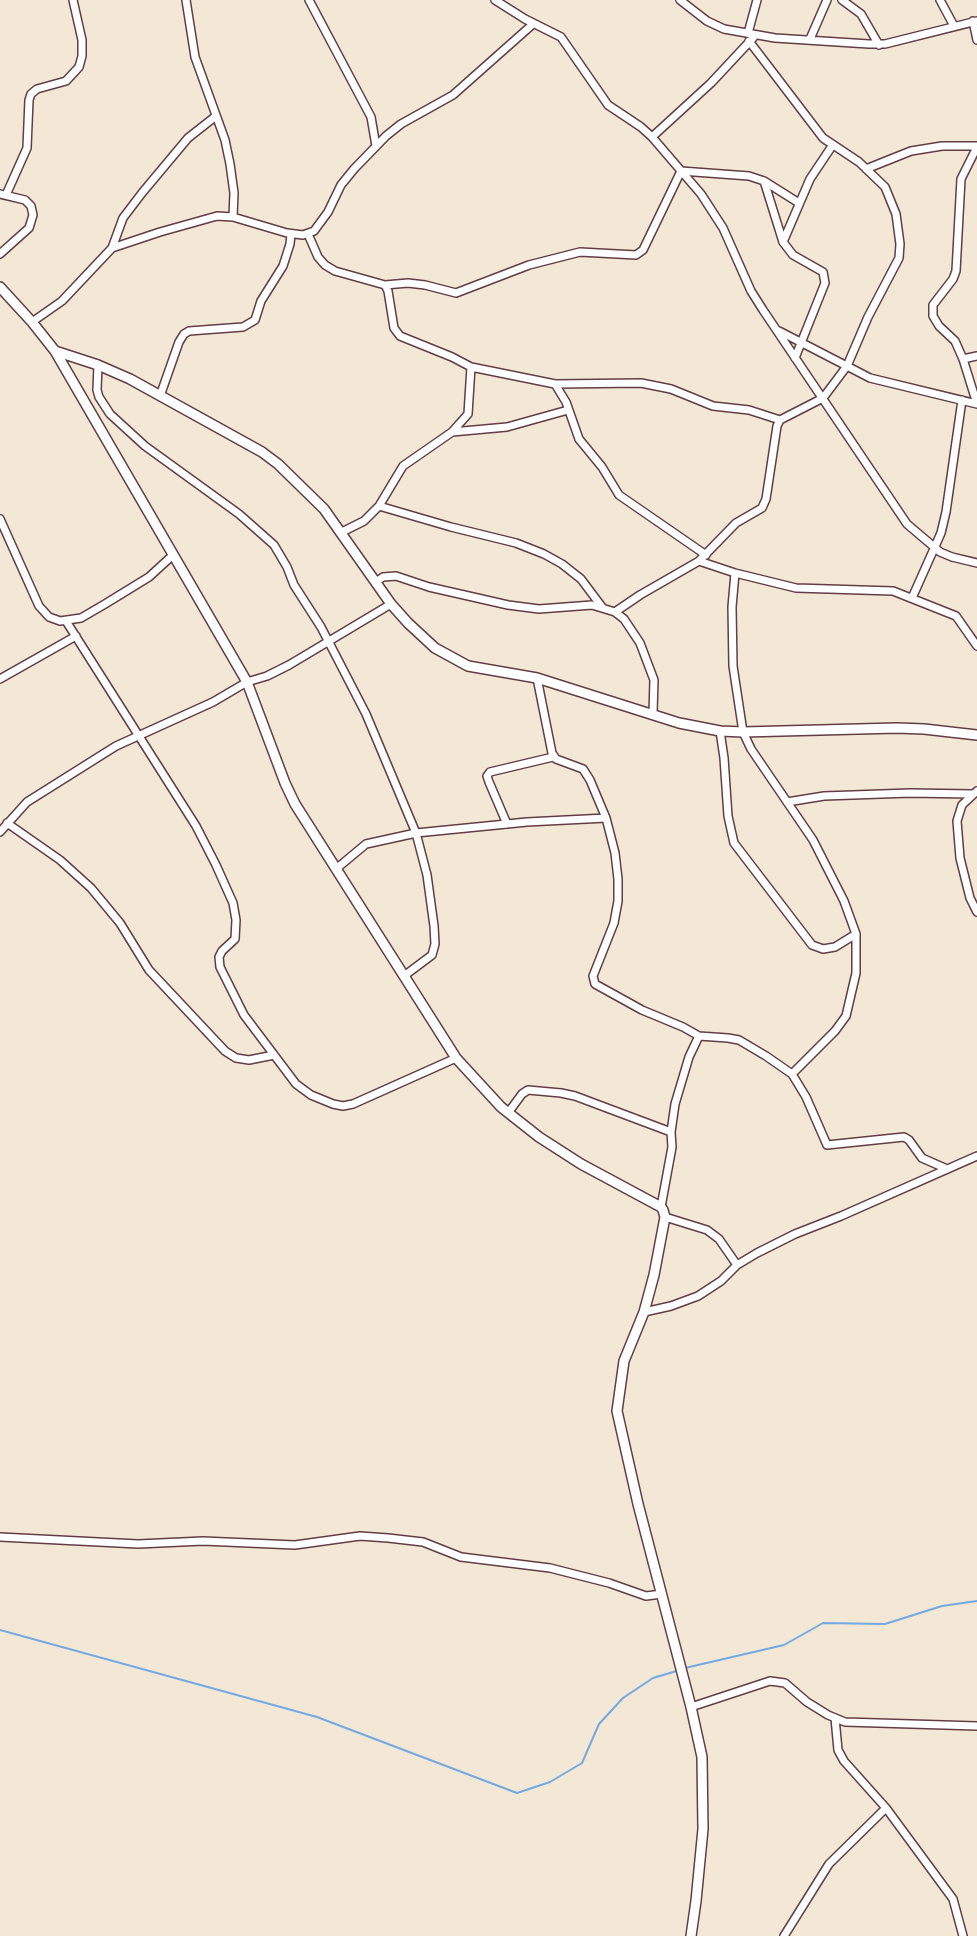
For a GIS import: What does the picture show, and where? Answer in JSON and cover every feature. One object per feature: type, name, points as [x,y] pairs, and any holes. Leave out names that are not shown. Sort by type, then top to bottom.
[{"type":"street","points":[[0,254],[20,238],[32,222],[31,206],[25,200],[3,194],[27,148],[29,100],[37,89],[66,81],[80,67],[82,40],[73,0]]},
{"type":"street","points":[[194,0],[187,3],[195,57],[230,164],[234,193],[233,217]]},
{"type":"street","points":[[309,0],[371,117],[376,146]]},
{"type":"street","points":[[495,0],[533,24],[561,37],[608,105],[652,137],[711,208],[723,228],[751,291],[907,524],[936,548],[952,557],[977,563]]},
{"type":"street","points":[[680,0],[715,26],[751,36],[879,45],[975,21],[977,40]]},
{"type":"street","points":[[652,137],[711,83],[751,36],[757,0]]},
{"type":"street","points":[[810,39],[827,0]]},
{"type":"street","points":[[842,0],[861,14],[879,45]]},
{"type":"street","points":[[940,0],[954,26]]},
{"type":"street","points":[[112,248],[205,219],[233,217],[291,234],[308,234],[319,226],[341,185],[376,146],[401,124],[453,95],[533,24]]},
{"type":"street","points":[[615,612],[699,561],[736,523],[762,508],[765,504],[777,426],[780,420],[822,398],[847,366],[868,317],[896,268],[900,244],[896,214],[885,188],[859,162],[832,146],[816,130],[751,36]]},
{"type":"street","points":[[32,322],[62,301],[112,248],[123,218],[142,193],[188,138],[216,116]]},
{"type":"street","points":[[783,242],[810,179],[832,146]]},
{"type":"street","points":[[777,330],[870,378],[977,404],[955,340],[939,326],[933,316],[933,305],[953,279],[956,271],[961,179],[977,146],[942,146],[911,151],[866,169]]},
{"type":"street","points":[[308,234],[318,257],[335,271],[385,285],[408,283],[456,293],[529,265],[580,252],[636,255],[643,250],[681,171]]},
{"type":"street","points":[[681,171],[749,176],[764,181],[799,203]]},
{"type":"street","points":[[764,181],[783,242],[793,255],[823,272],[826,278],[818,304],[795,357]]},
{"type":"street","points":[[160,396],[184,334],[189,331],[243,327],[255,320],[261,301],[283,266],[291,234]]},
{"type":"street","points":[[385,285],[396,332],[400,336],[471,367],[555,384],[641,383],[671,389],[713,406],[749,410],[780,420]]},
{"type":"street","points":[[0,286],[56,351],[247,682],[285,783],[304,820],[456,1058],[508,1113],[539,1137],[581,1164],[662,1207]]},
{"type":"street","points":[[56,351],[98,365],[262,452],[305,489],[342,532],[391,604],[408,623],[435,648],[468,666],[537,678],[679,723],[720,731],[897,728],[977,735]]},
{"type":"street","points":[[963,359],[977,356]]},
{"type":"street","points":[[98,365],[97,390],[110,414],[145,446],[239,514],[274,545],[366,714],[416,833],[427,875],[435,944],[432,955],[404,976]]},
{"type":"street","points":[[342,532],[364,521],[380,506],[403,466],[452,432],[468,414],[471,367]]},
{"type":"street","points":[[555,384],[563,396],[579,439],[602,467],[619,495],[706,555]]},
{"type":"street","points":[[912,598],[936,548],[946,512],[962,400]]},
{"type":"street","points":[[452,432],[507,427],[568,410]]},
{"type":"street","points":[[380,506],[516,543],[544,554],[581,579],[602,607]]},
{"type":"street","points":[[0,519],[39,606],[54,620],[66,621],[81,618],[141,583],[173,555]]},
{"type":"street","points":[[699,561],[735,573],[796,588],[881,590],[912,598],[956,616],[977,646]]},
{"type":"street","points":[[735,573],[732,607],[733,666],[744,732],[751,750],[813,840],[844,901],[856,934],[856,973],[846,1016],[835,1031],[792,1074]]},
{"type":"street","points":[[376,582],[383,577],[396,576],[429,587],[508,605],[539,609],[592,604],[615,612],[624,619],[640,643],[654,680],[653,713]]},
{"type":"street","points":[[0,832],[27,802],[116,746],[213,702],[247,682],[267,676],[289,665],[391,604]]},
{"type":"street","points":[[66,621],[196,826],[233,903],[235,939],[222,951],[219,957],[220,967],[244,1015],[302,1090],[333,1104],[343,1106],[353,1104],[456,1058]]},
{"type":"street","points":[[0,679],[76,636]]},
{"type":"street","points":[[537,678],[554,757]]},
{"type":"street","points":[[720,731],[728,816],[734,843],[813,945],[823,949],[835,947],[856,934]]},
{"type":"street","points":[[507,824],[487,776],[495,770],[554,757],[583,769],[606,818],[615,853],[618,879],[618,901],[614,923],[593,976],[596,984],[642,1010],[699,1036],[738,1040],[792,1074],[806,1097],[827,1145],[904,1137],[909,1140],[922,1158],[947,1169]]},
{"type":"street","points":[[787,802],[824,796],[974,792]]},
{"type":"street","points":[[974,792],[962,805],[957,821],[960,858],[970,898],[977,912]]},
{"type":"street","points":[[336,869],[366,844],[416,833],[559,819],[606,818]]},
{"type":"street","points":[[7,824],[60,860],[91,888],[120,923],[149,970],[225,1051],[236,1058],[249,1060],[274,1055]]},
{"type":"street","points":[[691,1936],[704,1829],[702,1757],[616,1411],[624,1361],[644,1312],[654,1275],[665,1217],[662,1207],[672,1147],[671,1132],[675,1104],[689,1057],[699,1036]]},
{"type":"street","points":[[508,1113],[522,1094],[528,1090],[561,1093],[671,1132]]},
{"type":"street","points":[[644,1312],[671,1306],[698,1296],[721,1281],[737,1265],[795,1234],[977,1156]]},
{"type":"street","points":[[665,1217],[707,1230],[719,1239],[737,1265]]},
{"type":"street","points":[[0,1538],[138,1544],[203,1541],[295,1545],[360,1536],[388,1538],[423,1542],[461,1557],[550,1568],[609,1583],[645,1596],[662,1594]]},
{"type":"street","points":[[691,1707],[770,1681],[785,1683],[807,1702],[845,1722],[977,1726]]},
{"type":"street","points":[[835,1718],[838,1750],[844,1761],[886,1808],[953,1899],[963,1936]]},
{"type":"street","points":[[784,1936],[829,1864],[886,1808]]},
{"type":"waterway","points":[[685,1668],[784,1645],[823,1623],[885,1624],[942,1606],[977,1601]]},
{"type":"waterway","points":[[0,1630],[317,1717],[517,1793],[550,1782],[582,1763],[599,1724],[623,1698],[653,1678],[680,1670]]}]
